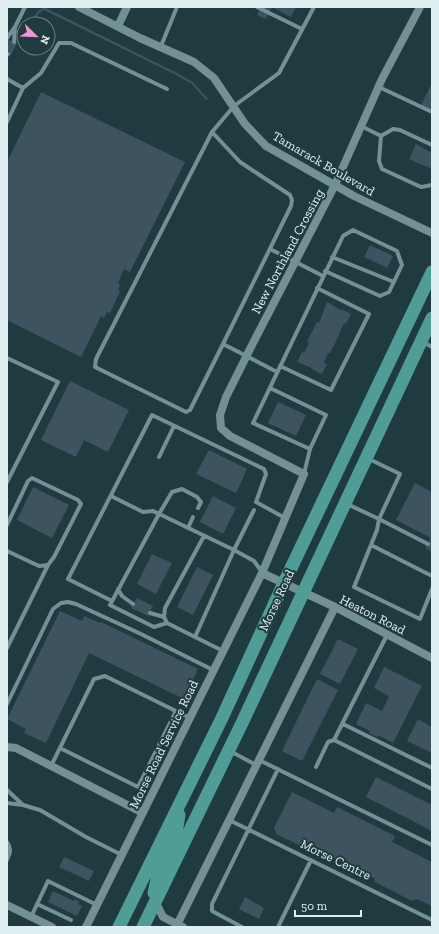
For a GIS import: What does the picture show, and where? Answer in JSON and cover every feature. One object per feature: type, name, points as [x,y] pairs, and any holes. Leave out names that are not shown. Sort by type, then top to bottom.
[{"type":"main road","name":"Morse Road","points":[[119,927],[221,720],[284,583],[432,272]]},
{"type":"main road","name":"Morse Road","points":[[143,927],[229,751],[345,503],[427,344],[432,318]]},
{"type":"main road","points":[[156,901],[153,891],[176,833],[180,803]]},
{"type":"street","name":"Tamarack Boulevard","points":[[79,7],[140,38],[161,46],[194,62],[214,78],[245,124],[266,146],[335,185],[432,233]]},
{"type":"street","points":[[118,26],[127,7]]},
{"type":"street","name":"New Northland Crossing","points":[[304,474],[230,436],[221,428],[220,415],[226,397],[335,185],[379,87],[420,7]]},
{"type":"street","name":"Morse Road Service Road","points":[[86,927],[262,572],[304,474]]},
{"type":"street","points":[[262,572],[302,593]]},
{"type":"street","name":"Heaton Road","points":[[302,593],[431,655]]},
{"type":"street","points":[[156,901],[163,917],[179,926],[258,762],[335,608]]},
{"type":"street","points":[[7,747],[16,748],[143,813]]},
{"type":"street","points":[[7,906],[52,927]]},
{"type":"lane","points":[[7,38],[15,27],[24,7]]},
{"type":"lane","points":[[161,46],[177,7]]},
{"type":"lane","points":[[256,7],[302,29]]},
{"type":"lane","points":[[212,132],[240,162],[290,195],[292,200],[291,206],[190,410],[186,412],[95,367],[96,359],[212,132],[234,106],[279,73],[314,7]]},
{"type":"lane","points":[[14,42],[15,27]]},
{"type":"lane","points":[[7,122],[23,88],[41,73],[59,43],[71,43],[167,89]]},
{"type":"lane","points":[[7,79],[23,88]]},
{"type":"lane","points":[[379,87],[432,112]]},
{"type":"lane","points":[[361,126],[381,136]]},
{"type":"lane","points":[[381,136],[394,129],[400,130],[432,145]]},
{"type":"lane","points":[[381,136],[380,161],[382,169],[420,187],[432,185]]},
{"type":"lane","points":[[310,449],[253,423],[270,388],[277,372],[325,271],[332,257],[343,236],[353,230],[397,251],[402,265],[389,292],[380,296],[325,271]]},
{"type":"lane","points":[[270,249],[323,276]]},
{"type":"lane","points":[[332,257],[394,282]]},
{"type":"lane","points":[[280,366],[331,390],[369,314],[317,288]]},
{"type":"lane","points":[[223,344],[247,355],[277,372]]},
{"type":"lane","points":[[7,358],[58,382],[7,482]]},
{"type":"lane","points":[[270,388],[326,415],[310,449],[304,474]]},
{"type":"lane","points":[[112,602],[68,579],[152,415],[264,469],[266,474],[256,502],[286,518]]},
{"type":"lane","points":[[159,457],[174,426]]},
{"type":"lane","points":[[367,458],[400,474],[379,519],[371,545],[354,587],[420,618],[432,589]]},
{"type":"lane","points":[[7,525],[28,481],[32,478],[78,500],[81,504],[54,557],[48,565],[7,648]]},
{"type":"lane","points":[[167,623],[154,627],[110,606],[172,492],[182,489],[198,497],[201,502],[198,508]]},
{"type":"lane","points":[[111,496],[143,512],[153,511],[234,550],[254,561],[262,572]]},
{"type":"lane","points":[[345,503],[428,544]]},
{"type":"lane","points":[[195,637],[234,550],[254,510]]},
{"type":"lane","points":[[188,528],[193,517]]},
{"type":"lane","points":[[204,536],[165,608],[164,617],[167,623],[223,651]]},
{"type":"lane","points":[[371,545],[432,576]]},
{"type":"lane","points":[[7,550],[39,566],[48,565]]},
{"type":"lane","points":[[118,589],[122,596],[133,604]]},
{"type":"lane","points":[[7,704],[53,609],[61,603],[68,602],[76,604],[96,612],[214,670]]},
{"type":"lane","points":[[150,613],[164,617]]},
{"type":"lane","points":[[316,767],[328,742],[334,740],[343,724],[387,634]]},
{"type":"lane","points":[[51,766],[94,679],[105,676],[190,718]]},
{"type":"lane","points":[[60,748],[138,787],[176,711]]},
{"type":"lane","points":[[343,724],[432,768]]},
{"type":"lane","points":[[334,740],[432,789]]},
{"type":"lane","points":[[229,751],[278,769],[432,845]]},
{"type":"lane","points":[[242,927],[212,912],[212,904],[278,769]]},
{"type":"lane","points":[[7,790],[23,805]]},
{"type":"lane","points":[[7,803],[23,805],[40,810],[86,838],[122,855]]},
{"type":"lane","name":"Morse Centre","points":[[230,820],[432,920]]},
{"type":"lane","points":[[7,842],[11,852],[7,860]]},
{"type":"lane","points":[[278,927],[311,860]]},
{"type":"lane","points":[[31,917],[48,881],[97,905]]},
{"type":"lane","points":[[37,904],[71,920]]},
{"type":"building","points":[[44,7],[177,73],[193,82],[208,99],[206,100],[192,84],[176,75],[44,10],[37,16],[34,16]]},
{"type":"building","points":[[261,7],[272,7],[266,19],[257,15]]},
{"type":"building","points":[[272,7],[296,7],[291,17]]},
{"type":"building","points":[[7,39],[16,43],[16,45],[11,55],[7,53]]},
{"type":"building","points":[[432,83],[432,111],[421,105]]},
{"type":"building","points":[[41,92],[185,162],[130,272],[124,269],[118,283],[120,285],[118,290],[120,292],[110,313],[107,312],[104,318],[101,316],[81,357],[7,320],[7,162]]},
{"type":"building","points":[[416,144],[432,153],[432,169],[409,159]]},
{"type":"building","points":[[370,245],[393,256],[387,268],[364,257]]},
{"type":"building","points":[[327,302],[351,314],[346,324],[344,323],[330,353],[328,353],[324,363],[327,364],[322,374],[297,362],[309,343],[307,342],[317,322],[319,323]]},
{"type":"building","points":[[70,381],[129,410],[108,452],[84,440],[76,457],[41,440]]},
{"type":"building","points":[[278,402],[306,415],[296,436],[268,423]]},
{"type":"building","points":[[209,450],[247,469],[236,493],[196,474]]},
{"type":"building","points":[[415,483],[432,492],[432,552],[425,548],[431,538],[396,520]]},
{"type":"building","points":[[33,487],[69,505],[52,538],[17,520]]},
{"type":"building","points":[[213,496],[236,508],[223,534],[200,522]]},
{"type":"building","points":[[152,554],[172,563],[156,594],[137,584]]},
{"type":"building","points":[[197,567],[213,575],[193,615],[177,607]]},
{"type":"building","points":[[137,598],[153,606],[148,616],[131,608]]},
{"type":"building","points":[[60,611],[82,621],[84,616],[100,623],[101,622],[198,669],[184,699],[89,653],[46,743],[24,733],[26,729],[7,719]]},
{"type":"building","points":[[338,639],[358,649],[340,684],[320,674]]},
{"type":"building","points":[[384,667],[422,686],[393,743],[378,735],[377,737],[369,733],[370,731],[356,724],[366,703],[382,711],[389,696],[374,688]]},
{"type":"building","points":[[317,679],[338,690],[302,761],[282,751]]},
{"type":"building","points":[[418,719],[432,727],[432,753],[407,741]]},
{"type":"building","points":[[376,777],[432,805],[432,831],[366,797]]},
{"type":"building","points":[[292,792],[334,813],[337,807],[395,836],[392,842],[432,862],[432,906],[417,899],[412,901],[375,882],[374,878],[317,850],[313,852],[276,834],[274,828]]},
{"type":"building","points":[[64,857],[94,871],[89,881],[59,867]]},
{"type":"building","points":[[53,891],[74,901],[75,899],[79,902],[78,904],[82,906],[77,916],[48,902]]},
{"type":"building","points":[[245,897],[264,908],[259,919],[239,909]]}]
